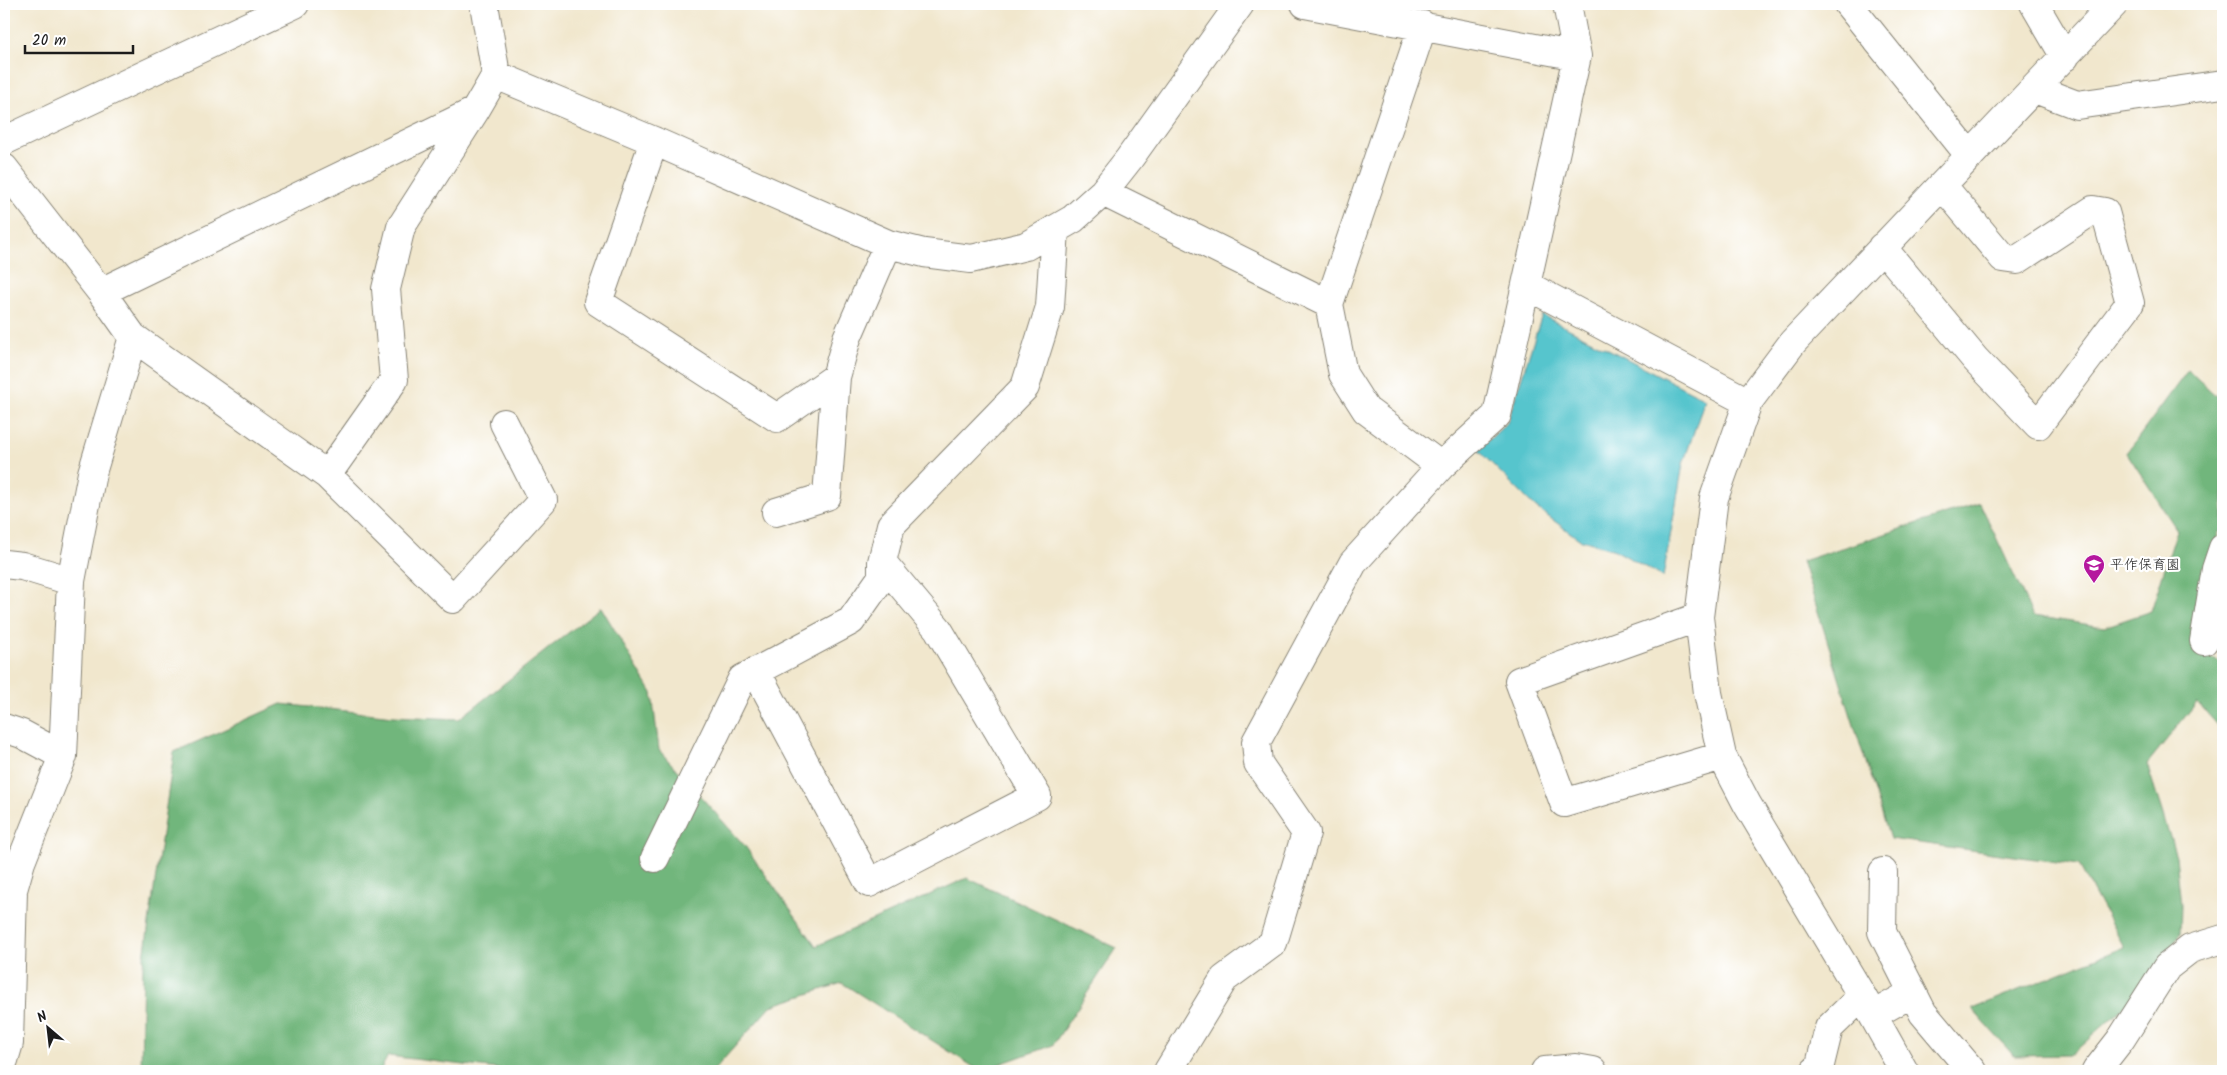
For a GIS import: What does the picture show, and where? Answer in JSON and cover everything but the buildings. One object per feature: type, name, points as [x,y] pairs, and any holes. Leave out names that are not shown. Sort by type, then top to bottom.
[{"type":"street","points":[[4,141],[295,4]]},
{"type":"street","points":[[327,475],[394,380],[386,289],[401,227],[496,75],[484,4]]},
{"type":"street","points":[[496,75],[654,141],[888,244],[971,259],[1026,246],[1072,219],[1102,192],[1129,159],[1240,4]]},
{"type":"street","points":[[1305,4],[1381,11],[1423,25],[1577,56]]},
{"type":"street","points":[[1168,1071],[1224,979],[1273,943],[1306,833],[1258,763],[1256,742],[1353,563],[1441,466],[1497,415],[1577,56],[1567,4]]},
{"type":"street","points":[[1848,4],[1970,156]]},
{"type":"street","points":[[2034,4],[2064,57]]},
{"type":"street","points":[[1904,1071],[1868,1005],[1747,804],[1722,756],[1708,693],[1699,617],[1714,498],[1748,402],[1793,342],[2114,4]]},
{"type":"street","points":[[1423,25],[1328,304],[1343,374],[1366,410],[1441,466]]},
{"type":"street","points":[[2035,89],[2077,105],[2223,84]]},
{"type":"street","points":[[101,292],[475,111]]},
{"type":"street","points":[[654,141],[598,302],[777,418],[836,377]]},
{"type":"street","points":[[4,168],[101,292],[133,337],[327,475],[453,599],[543,500],[504,423]]},
{"type":"street","points":[[1882,247],[1976,359],[2038,425],[2130,303],[2106,212],[2093,210],[2017,260],[2003,258],[1942,185]]},
{"type":"street","points":[[1102,192],[1328,304]]},
{"type":"street","points":[[655,858],[742,679],[851,620],[882,577],[882,562],[891,525],[1025,387],[1050,306],[1055,229]]},
{"type":"street","points":[[776,512],[827,496],[836,377],[847,338],[888,244]]},
{"type":"street","points":[[1526,285],[1748,402]]},
{"type":"street","points":[[4,1060],[9,1043],[13,890],[21,862],[63,756],[71,581],[92,474],[133,337]]},
{"type":"street","points":[[2204,641],[2216,569],[2223,548]]},
{"type":"street","points":[[756,671],[869,883],[1038,796],[938,629],[882,562]]},
{"type":"street","points":[[4,564],[22,566],[71,581]]},
{"type":"street","points":[[1699,617],[1519,681],[1564,802],[1722,756]]},
{"type":"street","points":[[4,728],[22,734],[63,756]]},
{"type":"street","points":[[1883,872],[1882,932],[1923,1013],[1972,1071]]},
{"type":"street","points":[[2096,1071],[2121,1039],[2167,967],[2190,949],[2223,939]]},
{"type":"street","points":[[1815,1071],[1819,1069],[1830,1028],[1868,1005],[1912,993]]},
{"type":"street","points":[[1545,1071],[1576,1068],[1594,1071]]},
{"type":"green space","points":[[2188,370],[2223,402],[2223,529],[2218,533],[2193,652],[2223,663],[2223,731],[2197,702],[2147,764],[2176,856],[2181,906],[2180,933],[2141,992],[2071,1055],[2014,1056],[1972,1009],[2124,947],[2079,865],[1890,839],[1802,561],[1980,503],[2033,616],[2104,627],[2151,611],[2177,530],[2127,453]]},
{"type":"green space","points":[[601,607],[652,693],[659,750],[745,846],[816,946],[967,878],[1117,948],[1053,1045],[980,1071],[842,983],[771,1006],[713,1071],[515,1071],[388,1056],[380,1071],[141,1071],[143,964],[174,752],[281,704],[394,716],[459,719]]},
{"type":"water","points":[[1542,315],[1705,399],[1683,464],[1663,577],[1615,550],[1579,539],[1535,507],[1478,450],[1507,423]]},
{"type":"place","name":"平作保育園","points":[[2094,584]]}]
